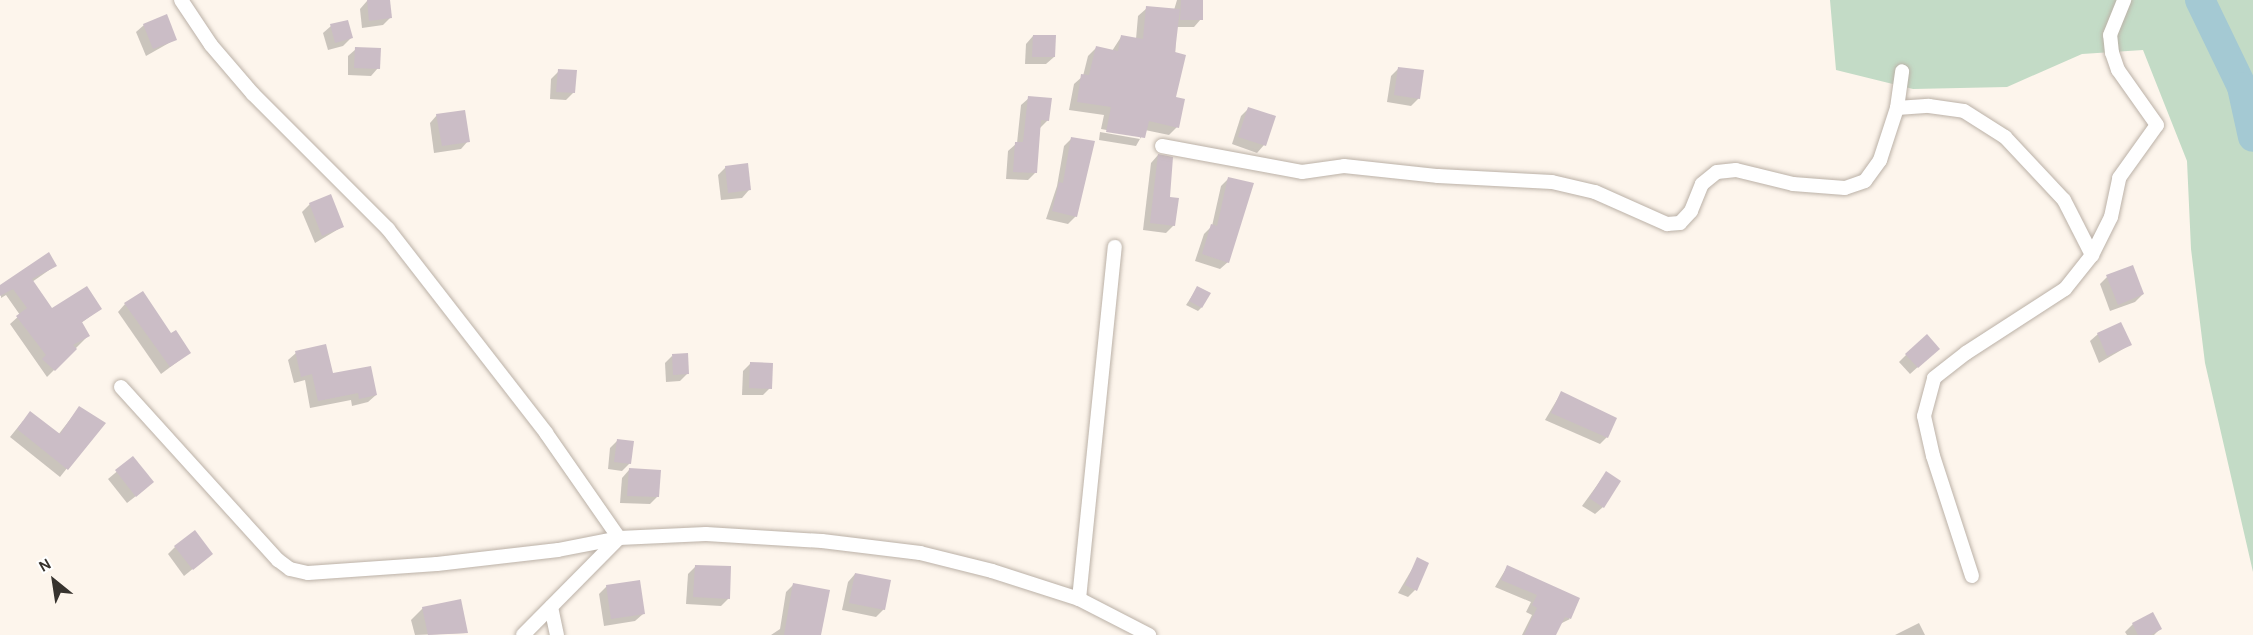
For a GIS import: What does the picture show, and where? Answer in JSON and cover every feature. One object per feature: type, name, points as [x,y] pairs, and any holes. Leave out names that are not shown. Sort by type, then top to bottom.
[{"type":"street","points":[[181,0],[211,45],[253,94],[388,229],[546,433],[619,538]]},
{"type":"street","points":[[1972,576],[1933,456],[1924,416],[1934,378],[1966,353],[2065,289],[2092,255],[2111,217],[2119,178],[2157,125],[2118,70],[2112,53],[2110,35],[2124,0]]},
{"type":"street","points":[[1162,146],[1302,172],[1344,166],[1438,176],[1552,182],[1595,192],[1667,224],[1680,223],[1690,211],[1701,184],[1717,172],[1736,170],[1793,184],[1835,187],[1865,181],[1880,160],[1897,108],[1902,71]]},
{"type":"street","points":[[1897,108],[1929,106],[1964,111],[2005,137],[2064,200],[2092,255]]},
{"type":"street","points":[[1080,599],[1115,247]]},
{"type":"street","points":[[121,387],[278,561],[291,569],[309,573],[437,564],[558,550],[619,538],[706,534],[822,541],[920,553],[1080,599],[1149,635]]},
{"type":"street","points":[[523,635],[619,538]]},
{"type":"street","points":[[551,607],[557,635]]},
{"type":"green space","points":[[1830,0],[2253,0],[2253,572],[2205,363],[2191,249],[2187,161],[2143,50],[2082,54],[2007,87],[1913,89],[1836,70]]},
{"type":"building","points":[[367,0],[390,0],[392,18],[369,21]]},
{"type":"building","points":[[1181,0],[1203,0],[1203,20],[1180,20]]},
{"type":"building","points":[[1146,6],[1180,9],[1175,52],[1186,55],[1176,97],[1185,99],[1179,128],[1149,121],[1145,138],[1106,132],[1111,107],[1077,102],[1081,74],[1089,75],[1096,46],[1118,51],[1121,35],[1143,39]]},
{"type":"building","points":[[167,14],[177,40],[153,49],[143,24]]},
{"type":"building","points":[[348,20],[353,38],[335,43],[330,24]]},
{"type":"building","points":[[1033,35],[1056,35],[1055,57],[1032,57]]},
{"type":"building","points":[[355,47],[381,48],[380,69],[354,68]]},
{"type":"building","points":[[1398,67],[1424,70],[1420,99],[1394,95]]},
{"type":"building","points":[[558,69],[577,70],[575,93],[556,92]]},
{"type":"building","points":[[1028,96],[1052,98],[1049,121],[1041,120],[1037,173],[1013,172],[1015,142],[1023,142]]},
{"type":"building","points":[[1248,107],[1276,116],[1266,146],[1238,137]]},
{"type":"building","points":[[465,110],[470,142],[442,146],[436,114]]},
{"type":"building","points":[[1071,137],[1095,141],[1077,217],[1052,211],[1059,182],[1063,183]]},
{"type":"building","points":[[1158,154],[1173,157],[1170,197],[1179,198],[1175,226],[1150,223]]},
{"type":"building","points":[[748,163],[751,190],[728,193],[725,166]]},
{"type":"building","points":[[1228,177],[1254,183],[1229,263],[1202,254],[1211,224],[1217,226]]},
{"type":"building","points":[[331,194],[344,227],[322,236],[309,203]]},
{"type":"building","points":[[49,252],[57,266],[32,279],[52,308],[87,286],[102,309],[82,322],[90,336],[73,345],[77,349],[55,371],[42,359],[46,355],[16,316],[27,308],[13,289],[0,296],[0,285]]},
{"type":"building","points":[[2133,265],[2144,294],[2118,305],[2106,275]]},
{"type":"building","points":[[1197,286],[1211,293],[1202,308],[1189,301]]},
{"type":"building","points":[[143,291],[171,333],[176,330],[191,353],[170,367],[124,303]]},
{"type":"building","points":[[2121,322],[2132,345],[2107,356],[2097,333]]},
{"type":"building","points":[[1927,334],[1940,349],[1918,368],[1905,354]]},
{"type":"building","points":[[326,344],[333,373],[371,366],[377,395],[359,399],[358,393],[318,401],[312,374],[301,377],[295,351]]},
{"type":"building","points":[[688,353],[689,374],[673,375],[672,354]]},
{"type":"building","points":[[750,362],[773,363],[772,389],[749,388]]},
{"type":"building","points":[[1561,391],[1617,418],[1608,438],[1551,413]]},
{"type":"building","points":[[79,406],[106,423],[68,470],[17,429],[30,411],[60,434]]},
{"type":"building","points":[[617,439],[634,441],[631,464],[614,462]]},
{"type":"building","points":[[133,456],[154,482],[136,497],[115,470]]},
{"type":"building","points":[[629,468],[661,470],[659,497],[627,496]]},
{"type":"building","points":[[1606,471],[1621,481],[1604,508],[1589,498]]},
{"type":"building","points":[[195,530],[213,554],[193,570],[174,546]]},
{"type":"building","points":[[1417,557],[1429,563],[1417,591],[1405,585]]},
{"type":"building","points":[[695,565],[731,566],[730,599],[693,597]]},
{"type":"building","points":[[1507,565],[1580,598],[1571,619],[1565,617],[1556,635],[1524,635],[1537,608],[1532,605],[1537,595],[1501,580]]},
{"type":"building","points":[[855,573],[891,580],[885,610],[849,603]]},
{"type":"building","points":[[640,580],[645,614],[611,619],[606,585]]},
{"type":"building","points":[[793,583],[830,590],[821,635],[784,635]]},
{"type":"building","points":[[461,599],[468,633],[428,635],[422,607]]},
{"type":"building","points":[[2153,612],[2162,629],[2151,635],[2138,635],[2132,623]]},
{"type":"waterway","points":[[2200,0],[2242,87],[2253,137]]}]
